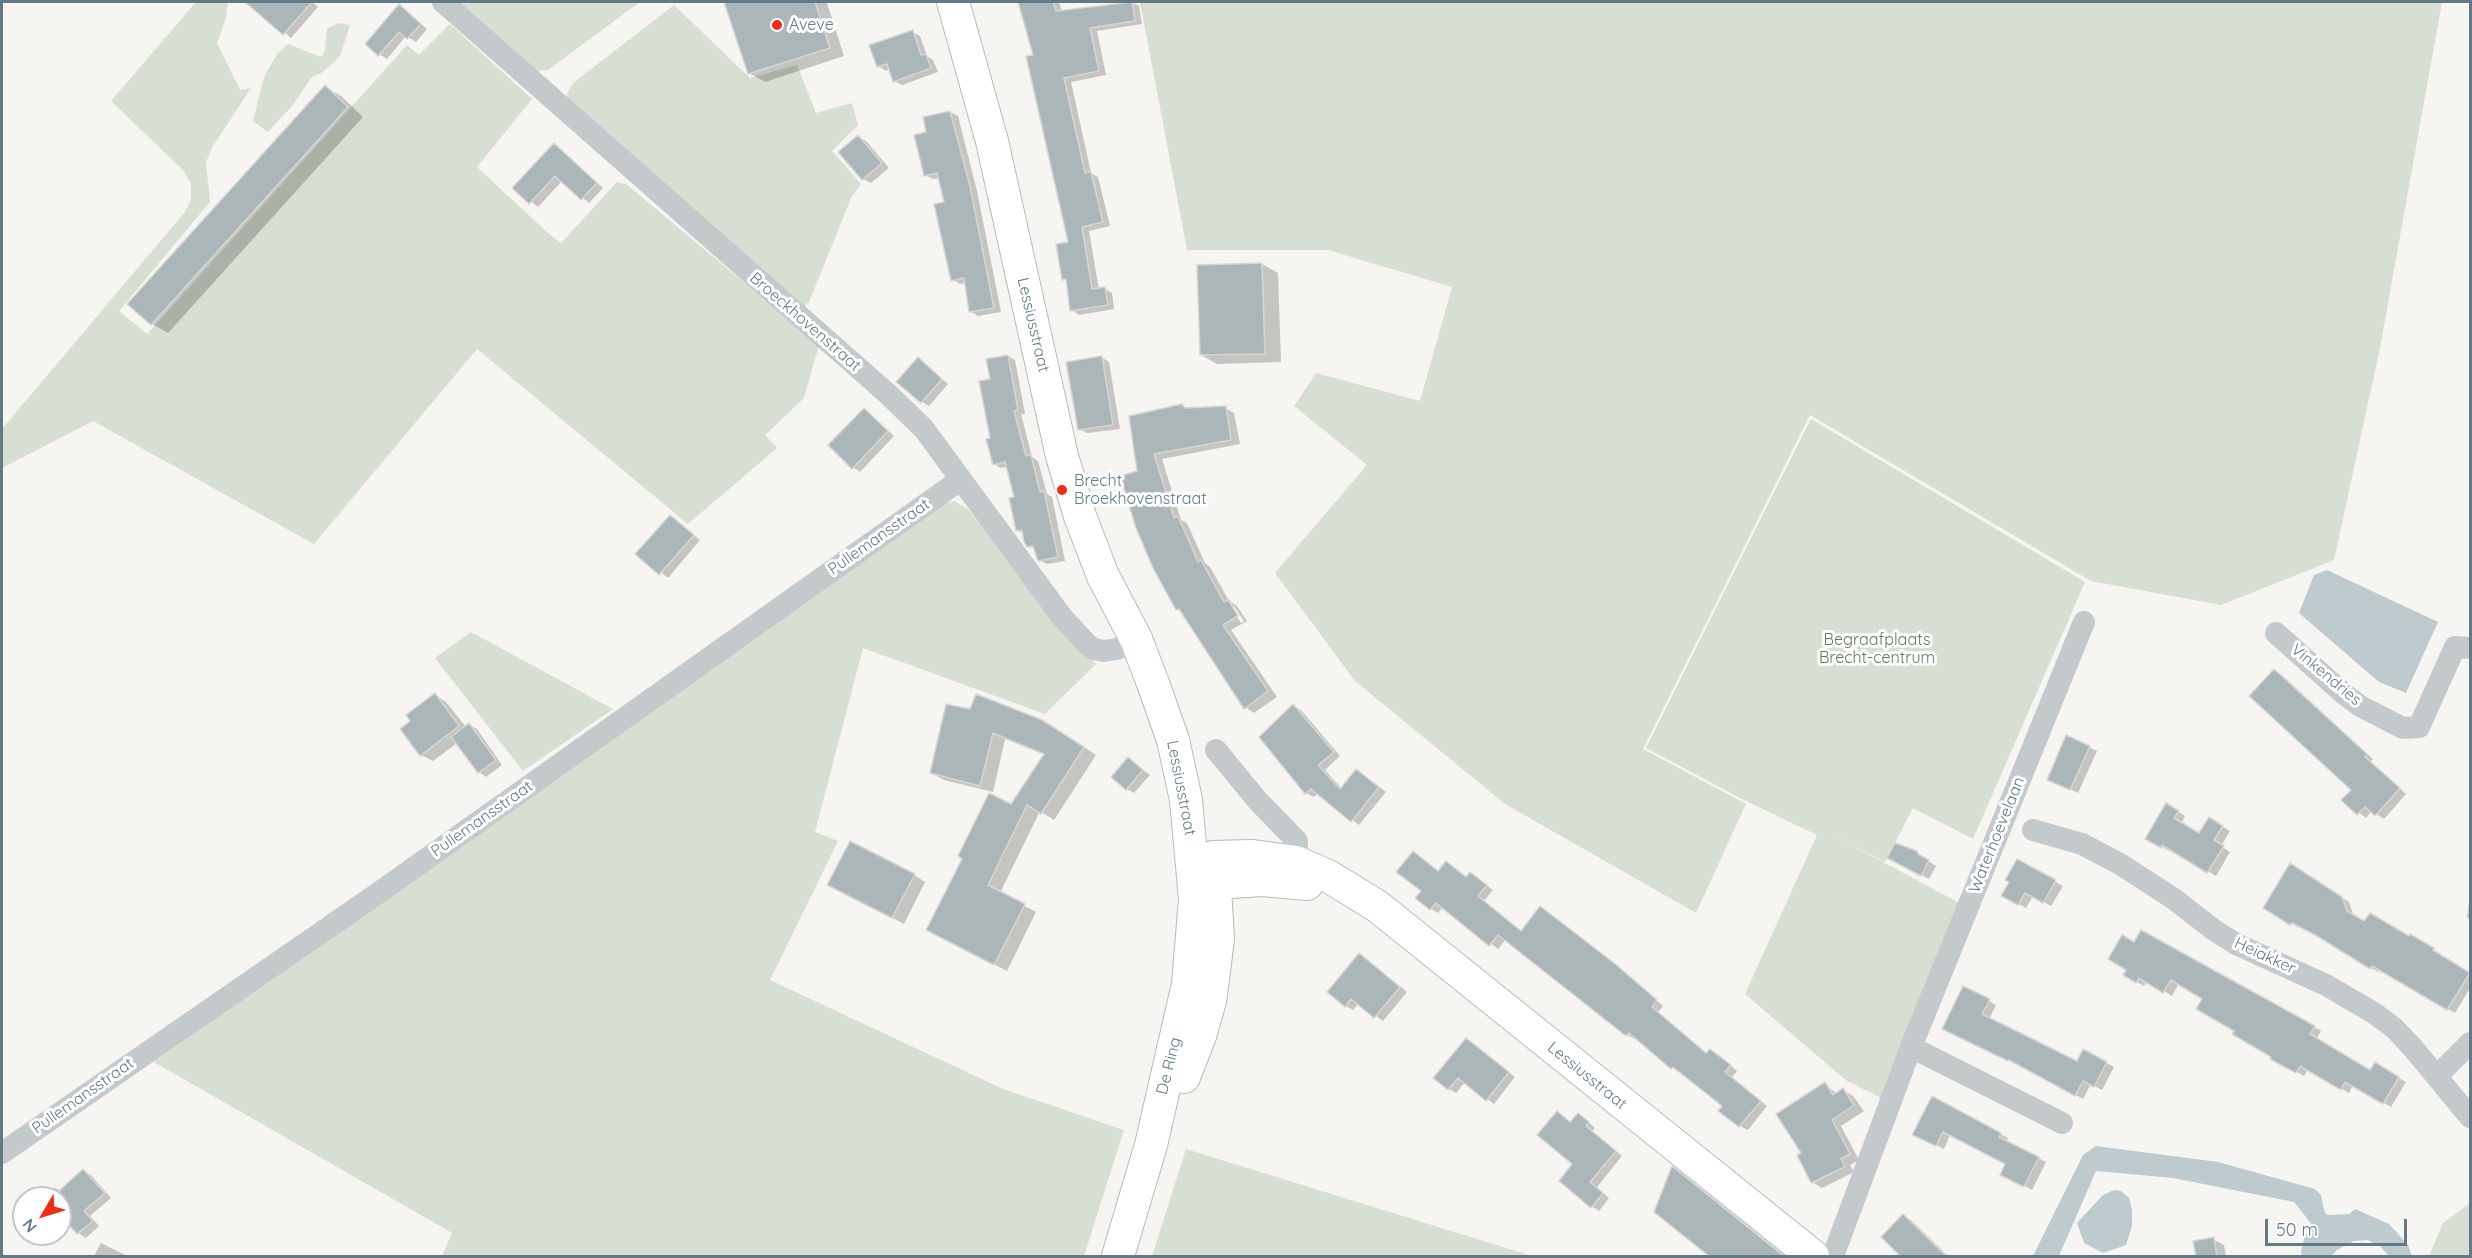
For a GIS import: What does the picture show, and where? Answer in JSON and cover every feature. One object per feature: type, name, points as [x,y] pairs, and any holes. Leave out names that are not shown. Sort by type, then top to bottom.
[{"type":"main road","name":"Lessiusstraat","points":[[953,2],[992,141],[1062,456],[1080,516],[1103,576],[1136,639],[1167,679],[1187,722],[1200,766],[1208,805],[1207,871]]},
{"type":"main road","name":"Lessiusstraat","points":[[1207,871],[1253,856],[1296,862],[1328,876],[1377,906],[1813,1257]]},
{"type":"main road","name":"Lessiusstraat","points":[[1207,871],[1317,885],[1360,896]]},
{"type":"main road","name":"De Ring","points":[[1118,1257],[1151,1145],[1184,1004],[1194,917],[1207,871]]},
{"type":"main road","name":"De Ring","points":[[1151,1145],[1185,1074],[1202,1027],[1214,972],[1218,938],[1207,871]]},
{"type":"street","name":"Broeckhovenstraat","points":[[443,2],[889,395],[924,429],[1062,617],[1087,644],[1094,649],[1104,651],[1117,649],[1136,639]]},
{"type":"street","name":"Pullemansstraat","points":[[2,1153],[374,896],[960,480]]},
{"type":"street","name":"Waterhoevelaan","points":[[1833,1257],[1911,1047],[2084,622]]},
{"type":"street","name":"Vinkendries","points":[[2276,633],[2344,694],[2403,728],[2419,727],[2450,656],[2456,647],[2468,648]]},
{"type":"street","points":[[1216,750],[1258,801],[1297,841],[1296,862]]},
{"type":"street","name":"Heiakker","points":[[2033,830],[2082,844],[2120,864],[2174,898],[2214,930],[2236,944],[2353,999],[2394,1028],[2438,1075],[2470,1117]]},
{"type":"street","points":[[2438,1075],[2470,1043]]},
{"type":"street","points":[[1911,1047],[2062,1122]]},
{"type":"green space","points":[[196,2],[228,2],[226,18],[217,43],[240,90],[251,88],[213,146],[206,162],[210,202],[119,311],[147,334],[407,45],[419,55],[450,24],[532,99],[477,167],[548,233],[561,243],[617,182],[626,184],[819,345],[804,398],[765,435],[777,448],[688,524],[477,349],[314,544],[93,421],[2,468],[2,429],[185,212],[191,199],[191,184],[183,170],[111,101]]},
{"type":"green space","points":[[457,2],[640,2],[548,70],[534,71]]},
{"type":"green space","points":[[1140,2],[2442,2],[2380,348],[2334,560],[2221,605],[2091,581],[1810,415],[1643,749],[1746,804],[1696,913],[1505,804],[1355,681],[1275,573],[1367,465],[1294,406],[1316,373],[1420,401],[1452,287],[1328,250],[1187,250]]},
{"type":"green space","points":[[674,5],[750,78],[797,65],[816,113],[852,103],[858,125],[832,151],[861,184],[852,196],[809,302],[801,309],[568,101],[567,94],[573,83]]},
{"type":"green space","points":[[338,23],[350,25],[340,56],[323,72],[311,78],[293,105],[268,132],[253,121],[264,77],[277,54],[288,44],[321,57],[325,50],[327,29]]},
{"type":"green space","name":"Begraafplaats Brecht-centrum","points":[[1811,419],[2085,582],[1973,839],[1913,808],[1885,862],[1831,834],[1963,905],[1883,1099],[1847,1081],[1745,994],[1817,835],[1746,801],[1646,748]]},
{"type":"green space","points":[[954,501],[969,510],[1062,630],[1096,664],[1045,714],[863,648],[815,832],[838,841],[770,980],[1003,1089],[1124,1130],[1084,1256],[442,1256],[452,1233],[154,1062],[935,506]]},
{"type":"green space","points":[[471,632],[613,709],[523,771],[435,658]]},
{"type":"green space","points":[[1186,1149],[1532,1256],[1152,1256]]},
{"type":"green space","points":[[2470,1203],[2470,1256],[2429,1256],[2443,1223]]},
{"type":"shaded area","points":[[2327,570],[2438,622],[2406,693],[2379,682],[2299,613],[2314,575]]},
{"type":"shaded area","points":[[2096,1146],[2218,1162],[2315,1189],[2321,1195],[2327,1215],[2349,1214],[2355,1209],[2389,1224],[2408,1245],[2412,1256],[2389,1256],[2380,1246],[2367,1240],[2354,1241],[2331,1256],[2302,1256],[2305,1235],[2313,1226],[2294,1202],[2173,1178],[2096,1171],[2059,1256],[2033,1256],[2083,1155]]},
{"type":"shaded area","points":[[2114,1190],[2121,1191],[2129,1198],[2132,1226],[2126,1245],[2103,1253],[2084,1243],[2077,1223],[2103,1195]]},
{"type":"building","points":[[245,2],[312,2],[283,35]]},
{"type":"building","name":"Aveve","points":[[724,2],[815,2],[830,48],[748,74]]},
{"type":"building","points":[[1018,2],[1053,2],[1056,11],[1132,2],[1135,21],[1090,28],[1099,71],[1064,78],[1085,173],[1091,172],[1103,222],[1082,227],[1092,289],[1105,287],[1108,305],[1070,311],[1066,279],[1062,280],[1056,244],[1068,242],[1026,56],[1033,55]]},
{"type":"building","points":[[399,4],[421,24],[407,39],[399,32],[378,56],[365,44]]},
{"type":"building","points":[[913,30],[921,55],[926,54],[931,68],[893,82],[887,64],[877,67],[869,45]]},
{"type":"building","points":[[325,85],[348,107],[151,325],[127,304]]},
{"type":"building","points":[[950,111],[970,186],[994,308],[969,312],[964,278],[951,281],[934,204],[944,202],[937,173],[924,176],[914,135],[926,132],[923,117]]},
{"type":"building","points":[[858,135],[882,163],[862,180],[838,152]]},
{"type":"building","points":[[554,143],[597,183],[581,200],[555,176],[529,204],[512,188]]},
{"type":"building","points":[[1262,263],[1265,354],[1200,355],[1197,265]]},
{"type":"building","points":[[1008,355],[1018,410],[1014,411],[1026,456],[1031,455],[1040,492],[1044,491],[1058,557],[1038,561],[1033,546],[1027,547],[1024,542],[1022,530],[1016,531],[1009,498],[1014,497],[1005,462],[993,465],[986,439],[990,438],[979,381],[990,379],[986,359]]},
{"type":"building","points":[[1102,356],[1113,425],[1078,430],[1066,362]]},
{"type":"building","points":[[918,357],[942,379],[921,403],[896,382]]},
{"type":"building","points":[[1182,404],[1185,408],[1226,406],[1231,440],[1154,454],[1174,518],[1178,516],[1198,562],[1201,560],[1224,602],[1228,599],[1238,616],[1223,625],[1268,691],[1244,709],[1179,609],[1176,610],[1153,568],[1136,528],[1120,476],[1137,471],[1129,416]]},
{"type":"building","points":[[864,408],[888,431],[852,469],[828,445]]},
{"type":"building","points":[[670,515],[694,535],[659,575],[635,554]]},
{"type":"building","points":[[2274,669],[2367,754],[2365,757],[2400,788],[2375,816],[2365,807],[2357,815],[2341,800],[2351,790],[2249,696]]},
{"type":"building","points":[[435,693],[459,726],[420,756],[400,729],[410,721],[406,715]]},
{"type":"building","points":[[976,694],[1042,720],[1084,747],[1041,814],[1027,805],[988,885],[1025,904],[994,965],[926,930],[962,859],[958,856],[989,793],[1011,804],[1044,754],[993,733],[980,786],[930,773],[946,704],[970,709]]},
{"type":"building","points":[[1293,704],[1334,752],[1318,765],[1340,789],[1356,769],[1379,787],[1351,822],[1311,789],[1305,794],[1259,737]]},
{"type":"building","points":[[469,723],[496,760],[478,773],[451,737]]},
{"type":"building","points":[[2066,735],[2090,746],[2070,790],[2047,780]]},
{"type":"building","points":[[1128,757],[1143,770],[1126,790],[1111,777]]},
{"type":"building","points":[[2166,803],[2179,811],[2174,818],[2199,833],[2209,817],[2223,826],[2214,840],[2224,846],[2207,873],[2162,845],[2161,848],[2145,839]]},
{"type":"building","points":[[850,841],[915,874],[892,918],[827,885]]},
{"type":"building","points":[[1895,843],[1917,851],[1929,860],[1921,876],[1887,858]]},
{"type":"building","points":[[1413,851],[1438,871],[1446,861],[1466,877],[1470,872],[1487,885],[1478,896],[1521,931],[1540,906],[1614,963],[1657,1000],[1652,1007],[1706,1053],[1710,1049],[1731,1065],[1725,1072],[1761,1101],[1739,1127],[1718,1111],[1722,1106],[1673,1067],[1671,1069],[1629,1033],[1626,1036],[1498,935],[1489,946],[1436,903],[1430,910],[1415,898],[1421,891],[1396,872]]},
{"type":"building","points":[[2017,859],[2056,880],[2043,903],[2025,893],[2018,905],[2001,896],[2009,882],[2005,880]]},
{"type":"building","points":[[2290,863],[2342,897],[2347,911],[2364,921],[2370,913],[2434,948],[2433,950],[2470,973],[2447,1010],[2372,966],[2370,969],[2317,936],[2292,923],[2290,925],[2263,908]]},
{"type":"building","points":[[2141,930],[2315,1026],[2310,1034],[2370,1070],[2375,1062],[2399,1077],[2383,1104],[2345,1082],[2341,1090],[2300,1066],[2296,1073],[2270,1059],[2271,1057],[2232,1034],[2234,1031],[2196,1009],[2202,999],[2171,980],[2163,993],[2139,978],[2136,983],[2123,975],[2126,970],[2108,959],[2122,935],[2134,942]]},
{"type":"building","points":[[1359,953],[1400,987],[1374,1018],[1351,999],[1345,1007],[1327,992]]},
{"type":"building","points":[[1963,986],[1990,999],[1982,1014],[2077,1061],[2083,1049],[2107,1062],[2094,1087],[2083,1081],[2075,1096],[2009,1060],[1942,1029]]},
{"type":"building","points":[[1466,1038],[1509,1072],[1486,1101],[1458,1078],[1448,1090],[1433,1078]]},
{"type":"building","points":[[1825,1082],[1833,1095],[1843,1088],[1854,1105],[1832,1120],[1850,1154],[1841,1159],[1845,1167],[1811,1183],[1797,1155],[1801,1153],[1776,1114]]},
{"type":"building","points":[[1932,1096],[2001,1133],[1999,1137],[2039,1157],[2024,1187],[2000,1175],[2005,1164],[1943,1132],[1936,1146],[1912,1135]]},
{"type":"building","points":[[1557,1111],[1570,1122],[1578,1113],[1589,1122],[1586,1126],[1616,1151],[1590,1182],[1603,1193],[1591,1208],[1559,1181],[1572,1164],[1537,1135]]},
{"type":"building","points":[[1672,1166],[1785,1257],[1710,1257],[1654,1212]]},
{"type":"building","points":[[83,1169],[105,1193],[84,1211],[93,1221],[77,1234],[72,1228],[72,1186],[64,1186]]},
{"type":"building","points":[[1903,1214],[1947,1257],[1901,1257],[1881,1237]]},
{"type":"building","points":[[2214,1237],[2217,1257],[2196,1257],[2193,1241]]},
{"type":"place","name":"Aveve","points":[[777,25]]},
{"type":"place","name":"Brecht Broekhovenstraat","points":[[1062,490]]}]
